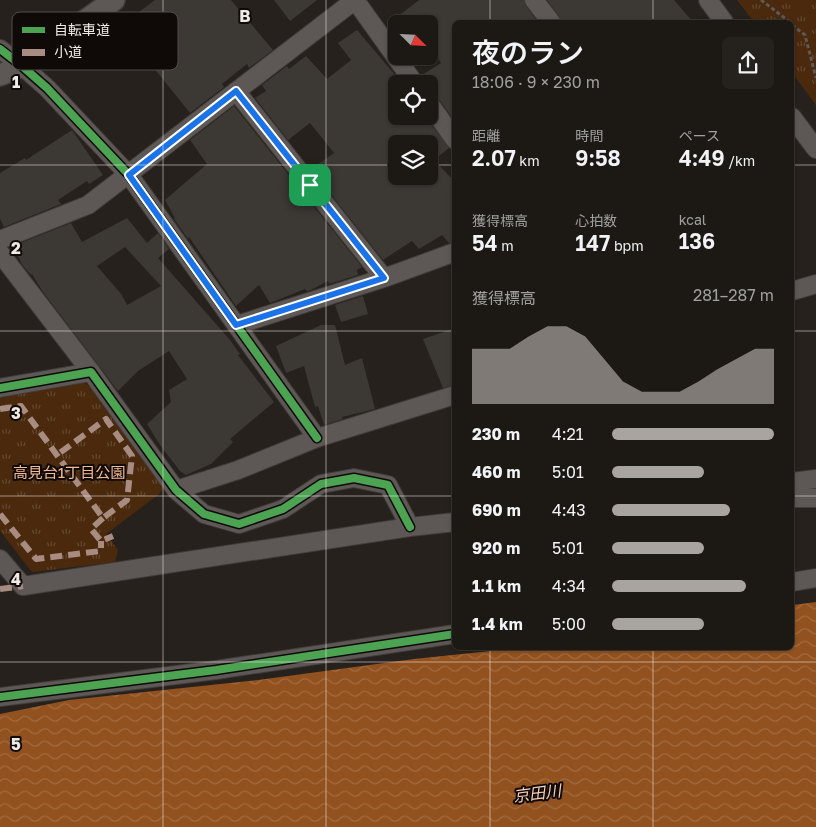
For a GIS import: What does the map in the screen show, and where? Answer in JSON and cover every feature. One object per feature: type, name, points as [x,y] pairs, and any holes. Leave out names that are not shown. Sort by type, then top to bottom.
[{"type":"street","points":[[97,12],[114,0]]},
{"type":"street","points":[[0,240],[88,205],[355,0],[409,75]]},
{"type":"street","points":[[534,0],[549,20]]},
{"type":"street","points":[[0,49],[12,58]]},
{"type":"street","points":[[0,75],[12,70]]},
{"type":"street","points":[[27,70],[47,88],[129,175],[317,438]]},
{"type":"street","points":[[236,91],[384,278]]},
{"type":"street","points":[[438,116],[452,136]]},
{"type":"street","points":[[794,121],[805,142]]},
{"type":"street","points":[[0,253],[91,372],[176,490],[204,514],[239,524],[283,510],[321,484],[354,478],[388,486],[410,527]]},
{"type":"street","points":[[236,325],[384,278],[452,253]]},
{"type":"street","points":[[794,290],[816,284]]},
{"type":"street","points":[[0,388],[91,372]]},
{"type":"street","points":[[176,490],[238,470],[317,438],[452,396]]},
{"type":"street","points":[[794,482],[816,479]]},
{"type":"street","points":[[794,498],[816,498]]},
{"type":"street","points":[[0,559],[24,586],[410,527],[452,522]]},
{"type":"street","points":[[794,582],[816,578]]},
{"type":"street","points":[[0,697],[216,670],[452,634]]},
{"type":"path","points":[[761,0],[786,20]]},
{"type":"path","points":[[794,26],[805,35],[816,78]]},
{"type":"green space","points":[[737,0],[816,0],[816,105],[794,75],[794,20],[752,20]]},
{"type":"green space","name":"高見台1丁目公園","points":[[83,382],[91,387],[162,481],[163,489],[106,534],[118,550],[115,562],[32,572],[0,531],[0,397]]},
{"type":"water","name":"京田川","points":[[816,602],[816,827],[0,827],[0,714],[69,700],[258,680],[414,659],[500,650],[794,650],[794,605]]},
{"type":"building","points":[[155,0],[231,0],[273,50],[249,68],[247,64],[222,84],[224,87],[190,113],[155,70],[178,70],[178,12],[139,12]]},
{"type":"building","points":[[274,0],[317,0],[290,21]]},
{"type":"building","points":[[419,0],[524,0],[536,20],[452,20],[452,118],[438,98],[438,75],[422,75],[441,63],[438,59],[438,15],[402,15]]},
{"type":"building","points":[[547,0],[674,0],[691,20],[560,20]]},
{"type":"building","points":[[357,30],[395,75],[388,75],[388,125],[432,125],[449,148],[438,157],[438,135],[388,135],[388,185],[438,185],[438,164],[452,179],[452,242],[449,243],[442,235],[419,249],[412,241],[383,260],[311,169],[334,153],[310,123],[288,140],[255,98],[266,91],[262,85],[287,66],[289,69],[306,56],[327,79],[351,60],[338,43]]},
{"type":"building","points":[[234,106],[362,267],[357,270],[358,275],[329,284],[328,281],[309,291],[305,289],[270,303],[259,285],[236,306],[189,237],[188,239],[174,219],[165,200],[207,164],[190,140]]},
{"type":"building","points":[[72,130],[103,175],[89,184],[87,181],[58,200],[61,204],[4,227],[0,219],[0,173],[25,158],[26,160]]},
{"type":"building","points":[[127,218],[147,243],[158,233],[169,249],[158,258],[230,340],[240,354],[238,355],[274,402],[230,439],[233,442],[211,464],[186,475],[180,471],[160,445],[147,424],[171,402],[169,390],[187,379],[169,351],[138,371],[118,391],[43,292],[32,274],[23,266],[13,246],[71,223],[82,242]],"holes":[[[125,247],[161,286],[127,305],[122,295],[97,266]]]},
{"type":"building","points":[[363,296],[368,314],[341,322],[335,305]]},
{"type":"building","points":[[321,325],[335,325],[345,365],[362,358],[375,409],[342,417],[343,419],[324,425],[318,406],[315,407],[304,366],[286,373],[276,346]]},
{"type":"building","points":[[452,329],[452,386],[443,388],[423,339]]},
{"type":"marked path","points":[[0,409],[21,406],[103,518],[127,500],[132,456],[106,419],[57,455]]},
{"type":"marked path","points":[[0,514],[36,559],[101,551],[101,541]]},
{"type":"marked path","points":[[103,518],[91,529],[101,541],[113,536]]},
{"type":"marked path","points":[[0,589],[23,586]]},
{"type":"cycle path","points":[[0,49],[12,58]]},
{"type":"cycle path","points":[[27,70],[47,88],[129,175],[317,438]]},
{"type":"cycle path","points":[[0,388],[91,372],[176,490],[204,514],[239,524],[283,509],[321,484],[354,478],[388,485],[410,527]]},
{"type":"cycle path","points":[[0,697],[216,670],[452,634]]},
{"type":"route","points":[[236,91],[310,185],[384,278],[236,325],[129,175],[236,91]]}]
